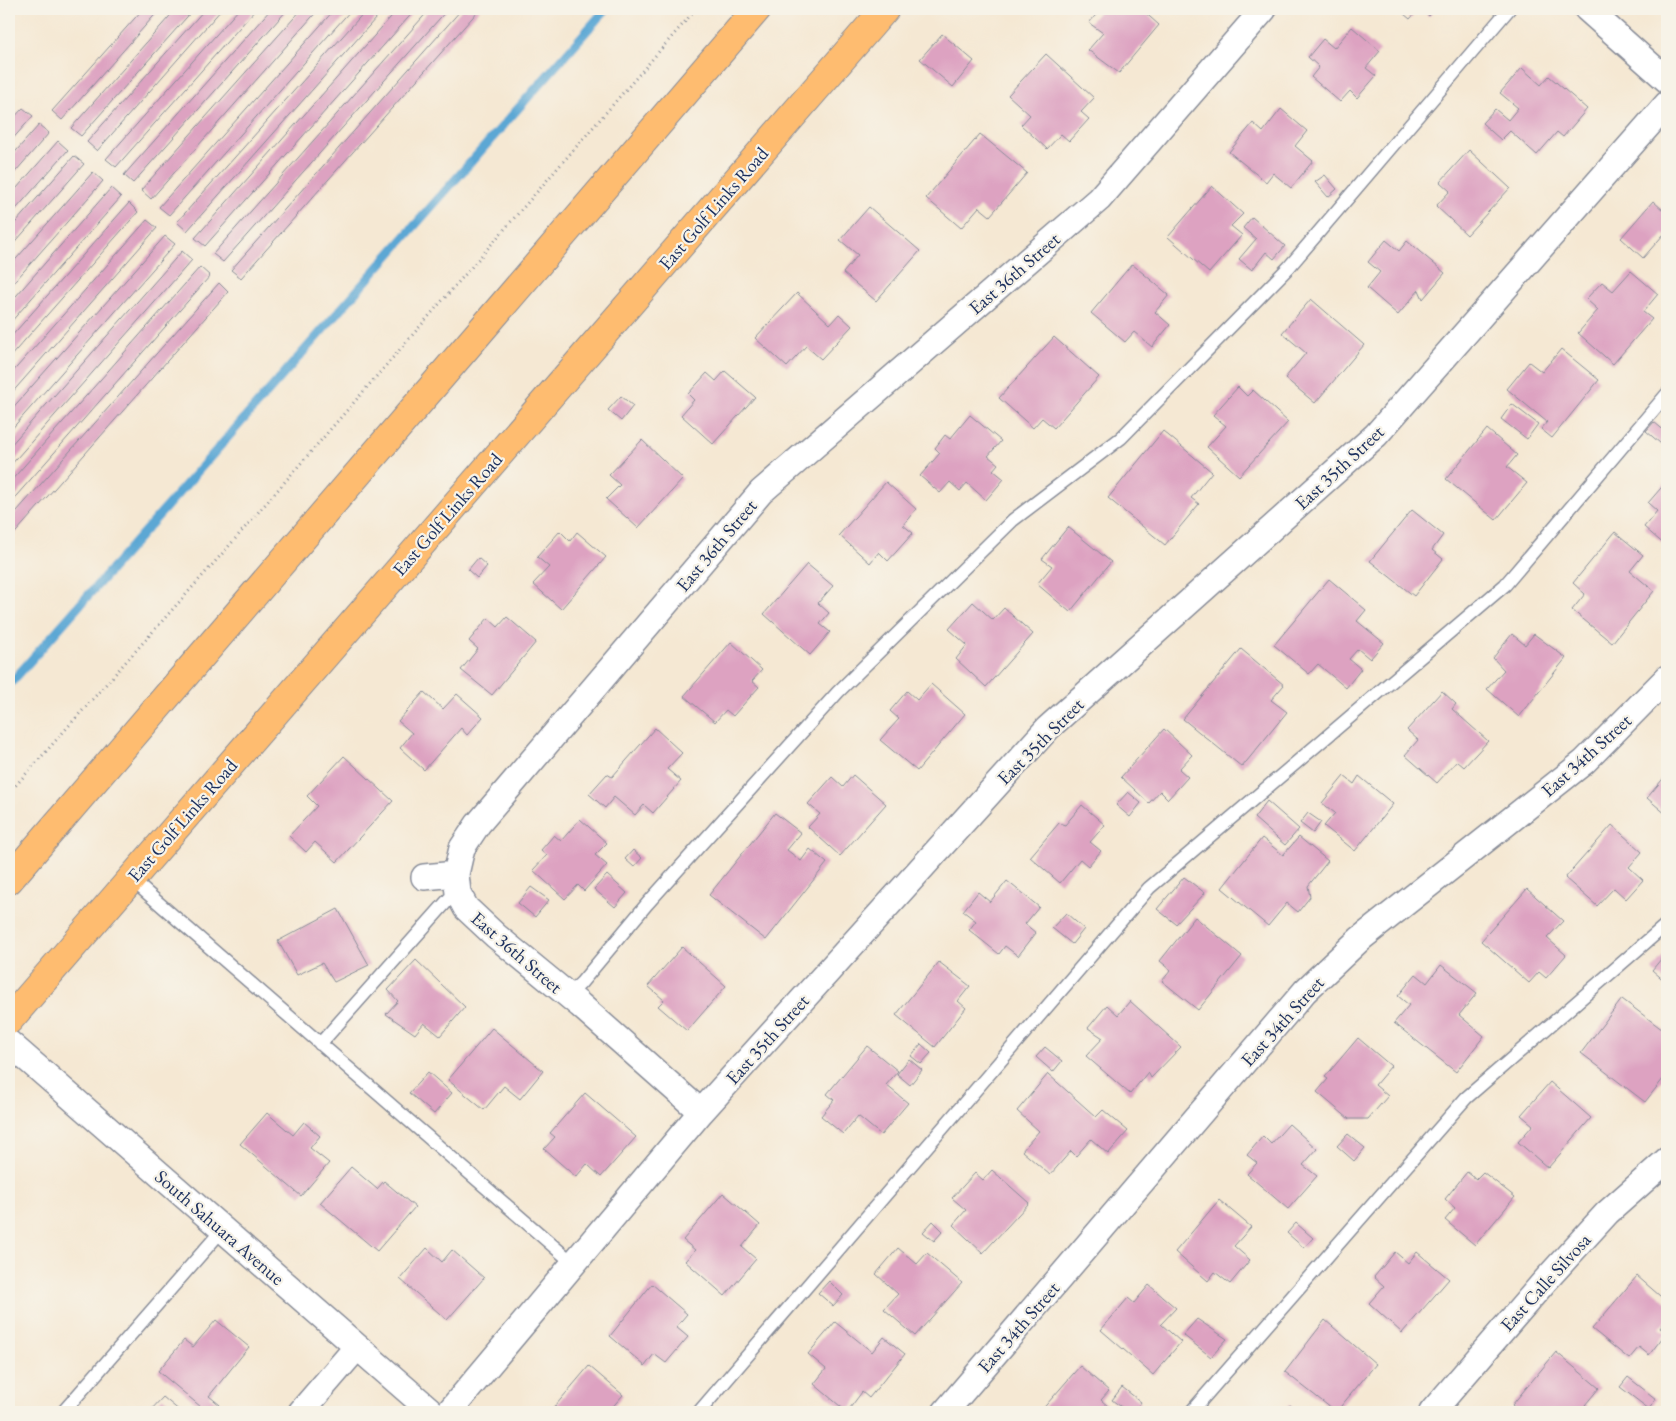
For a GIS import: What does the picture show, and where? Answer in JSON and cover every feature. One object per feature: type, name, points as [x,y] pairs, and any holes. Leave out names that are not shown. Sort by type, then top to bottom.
[{"type":"main road","points":[[9,880],[757,9]]},
{"type":"main road","name":"East Golf Links Road","points":[[9,1020],[886,9]]},
{"type":"street","name":"East 36th Street","points":[[701,1112],[466,908],[457,884],[462,848],[478,824],[761,492],[1099,199],[1264,9]]},
{"type":"street","points":[[1587,9],[1667,80]]},
{"type":"street","name":"East 35th Street","points":[[449,1412],[701,1112],[1048,728],[1376,435],[1667,104]]},
{"type":"street","name":"East 34th Street","points":[[945,1412],[1305,991],[1360,939],[1584,762],[1667,678]]},
{"type":"street","points":[[424,877],[457,884]]},
{"type":"street","name":"South Sahuara Avenue","points":[[9,1043],[432,1412]]},
{"type":"street","name":"East Calle Silvosa","points":[[1432,1412],[1544,1282],[1607,1213],[1667,1160]]},
{"type":"street","points":[[301,1412],[357,1347]]},
{"type":"lane","points":[[568,996],[647,904],[838,692],[1013,520],[1121,438],[1289,267],[1509,9]]},
{"type":"lane","points":[[699,1412],[1149,888],[1505,585],[1667,394]]},
{"type":"lane","points":[[131,879],[574,1264]]},
{"type":"lane","points":[[320,1044],[450,899],[457,884]]},
{"type":"lane","points":[[1191,1412],[1466,1098],[1667,924]]},
{"type":"lane","points":[[63,1412],[223,1230]]},
{"type":"path","points":[[9,793],[222,554],[696,9]]},
{"type":"building","points":[[143,9],[160,9],[62,120],[52,111]]},
{"type":"building","points":[[176,9],[194,9],[81,136],[71,128]]},
{"type":"building","points":[[205,9],[222,9],[97,151],[87,142]]},
{"type":"building","points":[[239,9],[256,9],[116,167],[106,159]]},
{"type":"building","points":[[271,9],[288,9],[133,183],[124,175]]},
{"type":"building","points":[[302,9],[319,9],[151,199],[141,190]]},
{"type":"building","points":[[335,9],[352,9],[169,215],[159,207]]},
{"type":"building","points":[[367,9],[384,9],[187,231],[177,222]]},
{"type":"building","points":[[398,9],[416,9],[205,246],[195,238]]},
{"type":"building","points":[[430,9],[448,9],[223,262],[213,254]]},
{"type":"building","points":[[462,9],[480,9],[241,278],[231,270]]},
{"type":"building","points":[[1101,9],[1117,9],[1119,11],[1121,9],[1141,9],[1159,25],[1119,73],[1088,50],[1103,33],[1089,23]]},
{"type":"building","points":[[1398,9],[1419,9],[1410,19]]},
{"type":"building","points":[[1421,9],[1435,9],[1429,16]]},
{"type":"building","points":[[1352,27],[1380,51],[1366,68],[1376,76],[1357,98],[1350,91],[1340,102],[1311,77],[1319,67],[1308,57],[1323,39],[1334,48]]},
{"type":"building","points":[[942,34],[974,61],[953,87],[920,59]]},
{"type":"building","points":[[1046,54],[1094,98],[1081,112],[1089,119],[1069,141],[1061,134],[1047,149],[1021,125],[1030,115],[1008,95]]},
{"type":"building","points":[[1522,68],[1541,85],[1549,76],[1587,109],[1563,137],[1557,132],[1537,155],[1510,131],[1501,140],[1482,123],[1495,109],[1508,120],[1518,108],[1500,93]]},
{"type":"building","points":[[23,108],[33,116],[9,143],[9,123]]},
{"type":"building","points":[[1281,109],[1307,131],[1295,146],[1313,161],[1291,188],[1273,173],[1266,182],[1229,152],[1253,123],[1263,132]]},
{"type":"building","points":[[39,125],[49,133],[9,179],[9,159]]},
{"type":"building","points":[[980,134],[1027,173],[990,216],[979,207],[961,228],[926,198]]},
{"type":"building","points":[[58,141],[68,150],[9,217],[9,197]]},
{"type":"building","points":[[1469,150],[1510,188],[1467,235],[1436,206],[1450,191],[1440,182]]},
{"type":"building","points":[[74,156],[84,164],[9,249],[9,230]]},
{"type":"building","points":[[93,172],[103,181],[9,288],[9,267]]},
{"type":"building","points":[[1325,175],[1337,189],[1328,197],[1315,182]]},
{"type":"building","points":[[1212,186],[1243,214],[1231,226],[1242,235],[1209,273],[1168,237]]},
{"type":"building","points":[[111,188],[121,197],[9,324],[9,304]]},
{"type":"building","points":[[1653,201],[1664,211],[1667,208],[1667,237],[1664,234],[1643,258],[1621,238]]},
{"type":"building","points":[[129,203],[138,212],[9,358],[9,339]]},
{"type":"building","points":[[869,207],[920,251],[876,301],[843,273],[858,255],[840,240]]},
{"type":"building","points":[[1252,217],[1285,246],[1274,259],[1266,252],[1252,270],[1239,259],[1256,239],[1243,228]]},
{"type":"building","points":[[147,220],[157,228],[9,396],[9,376]]},
{"type":"building","points":[[165,236],[175,244],[9,432],[9,412]]},
{"type":"building","points":[[1386,240],[1399,251],[1407,241],[1445,273],[1423,299],[1419,290],[1398,315],[1367,288],[1380,272],[1368,262]]},
{"type":"building","points":[[182,251],[192,260],[9,467],[9,447]]},
{"type":"building","points":[[1132,264],[1169,295],[1155,312],[1170,325],[1152,347],[1134,332],[1125,342],[1091,313]]},
{"type":"building","points":[[200,267],[210,276],[9,504],[9,483]]},
{"type":"building","points":[[1631,271],[1658,294],[1643,312],[1652,319],[1613,364],[1578,333],[1598,310],[1586,299],[1602,282],[1613,291]]},
{"type":"building","points":[[219,283],[228,292],[9,540],[9,520]]},
{"type":"building","points":[[797,293],[830,324],[839,314],[852,326],[821,359],[806,346],[787,367],[755,338]]},
{"type":"building","points":[[1311,299],[1364,345],[1315,403],[1285,378],[1306,353],[1282,333]]},
{"type":"building","points":[[1054,337],[1099,377],[1054,428],[1042,418],[1033,428],[999,398]]},
{"type":"building","points":[[1561,349],[1599,380],[1552,438],[1541,429],[1547,422],[1507,389],[1529,362],[1542,372]]},
{"type":"building","points":[[725,371],[755,397],[713,444],[681,415],[694,400],[688,394],[707,373],[716,381]]},
{"type":"building","points":[[1238,387],[1247,396],[1253,390],[1288,422],[1239,476],[1207,447],[1226,426],[1213,415]]},
{"type":"building","points":[[621,396],[633,406],[621,421],[608,410]]},
{"type":"building","points":[[1512,404],[1538,424],[1527,439],[1501,419]]},
{"type":"building","points":[[970,415],[1001,441],[988,456],[998,464],[993,470],[1004,479],[986,500],[967,483],[960,491],[950,482],[940,493],[920,476],[940,453],[935,448],[945,435],[950,439]]},
{"type":"building","points":[[1654,422],[1667,433],[1667,449],[1646,431]]},
{"type":"building","points":[[1487,429],[1517,455],[1507,467],[1527,483],[1496,520],[1446,479]]},
{"type":"building","points":[[1163,431],[1212,472],[1191,498],[1199,504],[1165,545],[1108,498]]},
{"type":"building","points":[[642,440],[683,479],[638,528],[606,499],[620,485],[609,475]]},
{"type":"building","points":[[1667,481],[1667,547],[1644,527],[1657,511],[1648,503]]},
{"type":"building","points":[[886,482],[916,509],[903,525],[913,533],[888,561],[879,552],[870,563],[839,535]]},
{"type":"building","points":[[1412,510],[1443,535],[1432,550],[1443,559],[1414,596],[1370,561]]},
{"type":"building","points":[[1068,527],[1111,562],[1070,612],[1037,584],[1052,566],[1042,559]]},
{"type":"building","points":[[560,531],[570,541],[577,532],[606,557],[561,609],[533,584],[549,567],[537,557]]},
{"type":"building","points":[[1615,532],[1643,555],[1630,571],[1654,591],[1612,643],[1572,610],[1585,594],[1573,583]]},
{"type":"building","points":[[478,558],[487,566],[477,578],[468,570]]},
{"type":"building","points":[[807,564],[833,586],[818,603],[829,613],[820,624],[830,632],[810,655],[764,614]]},
{"type":"building","points":[[1329,579],[1366,610],[1357,621],[1384,643],[1370,659],[1358,649],[1349,659],[1361,669],[1346,688],[1318,664],[1309,674],[1274,645]]},
{"type":"building","points":[[973,602],[993,620],[1004,608],[1033,634],[986,687],[956,659],[967,645],[949,629]]},
{"type":"building","points":[[507,617],[536,642],[492,695],[461,670],[478,649],[469,641],[488,618],[498,627]]},
{"type":"building","points":[[1512,634],[1525,645],[1534,634],[1566,658],[1519,717],[1487,689],[1504,670],[1493,658]]},
{"type":"building","points":[[731,642],[762,670],[752,681],[759,687],[733,716],[726,710],[715,722],[684,696]]},
{"type":"building","points":[[1241,649],[1284,685],[1271,700],[1287,712],[1242,767],[1183,719]]},
{"type":"building","points":[[931,684],[965,714],[917,771],[880,740],[899,719],[890,711],[907,691],[917,700]]},
{"type":"building","points":[[1442,691],[1456,704],[1452,709],[1488,741],[1464,767],[1457,761],[1437,783],[1405,755],[1418,740],[1407,730]]},
{"type":"building","points":[[424,692],[443,709],[457,694],[483,717],[467,735],[461,728],[424,770],[400,748],[412,733],[398,721]]},
{"type":"building","points":[[655,728],[682,753],[667,769],[681,781],[653,813],[644,805],[635,815],[614,797],[605,808],[589,794],[607,774],[612,777]]},
{"type":"building","points":[[1164,729],[1192,755],[1179,769],[1188,777],[1168,799],[1160,791],[1149,803],[1121,777]]},
{"type":"building","points":[[344,756],[393,801],[337,862],[315,842],[306,852],[289,836],[317,806],[307,796]]},
{"type":"building","points":[[1667,774],[1667,815],[1647,798]]},
{"type":"building","points":[[853,775],[886,804],[840,856],[808,827],[820,814],[808,804],[832,777],[843,787]]},
{"type":"building","points":[[1344,776],[1354,784],[1359,776],[1393,804],[1355,851],[1324,826],[1335,813],[1322,803]]},
{"type":"building","points":[[1128,792],[1141,803],[1130,817],[1116,805]]},
{"type":"building","points":[[1267,801],[1299,829],[1285,845],[1254,818]]},
{"type":"building","points":[[1082,805],[1105,825],[1090,842],[1101,851],[1088,866],[1080,859],[1060,883],[1030,857],[1059,823],[1065,825]]},
{"type":"building","points":[[775,813],[801,833],[787,850],[801,861],[810,849],[827,863],[766,940],[709,895]]},
{"type":"building","points":[[1308,813],[1321,822],[1313,833],[1300,823]]},
{"type":"building","points":[[580,819],[607,843],[595,855],[607,865],[584,891],[578,885],[565,899],[533,870],[547,855],[541,850],[554,835],[561,841]]},
{"type":"building","points":[[1612,825],[1642,852],[1629,867],[1643,880],[1626,899],[1614,888],[1597,906],[1565,878]]},
{"type":"building","points":[[1299,837],[1328,861],[1308,886],[1310,897],[1298,912],[1287,903],[1268,926],[1222,888],[1262,838],[1283,855]]},
{"type":"building","points":[[633,850],[642,858],[634,867],[625,859]]},
{"type":"building","points":[[607,875],[627,893],[615,907],[594,889]]},
{"type":"building","points":[[1184,877],[1205,893],[1176,924],[1157,909]]},
{"type":"building","points":[[1007,881],[1039,907],[1025,924],[1036,933],[1018,956],[1005,946],[999,954],[969,930],[976,921],[963,911],[978,892],[990,902]]},
{"type":"building","points":[[531,887],[549,900],[535,917],[518,903]]},
{"type":"building","points":[[1527,889],[1563,921],[1547,938],[1566,955],[1546,978],[1539,972],[1529,983],[1481,941]]},
{"type":"building","points":[[338,909],[369,965],[334,982],[322,963],[297,975],[278,941]]},
{"type":"building","points":[[1066,913],[1084,929],[1072,944],[1052,928]]},
{"type":"building","points":[[1195,917],[1242,956],[1198,1010],[1162,981],[1171,970],[1160,961]]},
{"type":"building","points":[[682,947],[726,986],[687,1031],[658,1006],[664,1000],[648,986]]},
{"type":"building","points":[[1667,952],[1667,983],[1652,970]]},
{"type":"building","points":[[416,960],[465,1007],[440,1036],[424,1023],[415,1034],[386,1014],[398,1001],[388,990]]},
{"type":"building","points":[[939,962],[970,986],[958,1001],[966,1008],[935,1047],[896,1015]]},
{"type":"building","points":[[1441,965],[1477,993],[1459,1015],[1484,1036],[1456,1072],[1394,1023],[1409,1005],[1398,996],[1416,974],[1427,983]]},
{"type":"building","points":[[1622,999],[1667,1033],[1667,1074],[1645,1102],[1581,1053]]},
{"type":"building","points":[[1130,1001],[1181,1047],[1151,1078],[1148,1072],[1130,1094],[1086,1056],[1103,1038],[1088,1028],[1107,1005],[1118,1015]]},
{"type":"building","points":[[492,1028],[543,1071],[520,1099],[504,1086],[484,1110],[448,1080]]},
{"type":"building","points":[[1358,1038],[1391,1066],[1375,1085],[1388,1096],[1368,1119],[1349,1119],[1317,1092],[1328,1079],[1325,1077]]},
{"type":"building","points":[[921,1044],[931,1053],[921,1064],[911,1056]]},
{"type":"building","points":[[867,1046],[898,1071],[886,1085],[908,1103],[881,1135],[858,1116],[843,1134],[821,1116],[834,1100],[827,1094]]},
{"type":"building","points":[[1045,1047],[1062,1061],[1053,1072],[1036,1057]]},
{"type":"building","points":[[909,1059],[922,1070],[910,1085],[897,1074]]},
{"type":"building","points":[[428,1072],[452,1093],[434,1114],[409,1093]]},
{"type":"building","points":[[1048,1074],[1096,1117],[1103,1110],[1128,1131],[1108,1154],[1091,1139],[1076,1156],[1071,1151],[1050,1175],[1022,1151],[1039,1131],[1017,1111]]},
{"type":"building","points":[[1550,1082],[1591,1118],[1548,1168],[1518,1142],[1533,1125],[1521,1115]]},
{"type":"building","points":[[585,1093],[636,1137],[601,1177],[587,1164],[576,1177],[544,1149],[555,1137],[550,1133]]},
{"type":"building","points":[[267,1113],[293,1135],[304,1122],[320,1136],[310,1148],[329,1163],[301,1196],[240,1144]]},
{"type":"building","points":[[1289,1124],[1317,1149],[1303,1165],[1317,1176],[1288,1209],[1247,1174],[1257,1163],[1247,1155],[1263,1136],[1271,1144]]},
{"type":"building","points":[[1348,1134],[1365,1148],[1354,1161],[1337,1146]]},
{"type":"building","points":[[351,1167],[377,1189],[384,1181],[415,1207],[377,1251],[320,1203]]},
{"type":"building","points":[[992,1170],[1029,1203],[983,1253],[953,1225],[966,1210],[952,1198],[975,1173],[983,1180]]},
{"type":"building","points":[[1467,1172],[1476,1179],[1483,1172],[1515,1197],[1475,1245],[1445,1220],[1455,1208],[1445,1199]]},
{"type":"building","points":[[723,1193],[760,1225],[742,1247],[756,1259],[725,1296],[685,1261],[695,1250],[683,1240]]},
{"type":"building","points":[[1219,1200],[1251,1227],[1234,1246],[1250,1260],[1230,1284],[1215,1272],[1208,1281],[1175,1252]]},
{"type":"building","points":[[933,1221],[943,1231],[934,1241],[923,1232]]},
{"type":"building","points":[[1296,1223],[1313,1238],[1304,1248],[1287,1233]]},
{"type":"building","points":[[427,1248],[442,1262],[452,1250],[484,1278],[447,1320],[400,1279]]},
{"type":"building","points":[[898,1248],[917,1264],[927,1253],[962,1283],[915,1336],[884,1309],[898,1294],[876,1274]]},
{"type":"building","points":[[1395,1252],[1408,1263],[1417,1252],[1449,1279],[1402,1333],[1369,1303],[1384,1286],[1374,1277]]},
{"type":"building","points":[[1637,1276],[1667,1302],[1667,1319],[1660,1328],[1666,1333],[1649,1355],[1639,1347],[1629,1359],[1592,1329]]},
{"type":"building","points":[[829,1281],[843,1295],[833,1306],[818,1293]]},
{"type":"building","points":[[652,1284],[687,1314],[676,1327],[688,1337],[666,1363],[654,1354],[645,1366],[610,1336]]},
{"type":"building","points":[[1149,1285],[1176,1308],[1161,1324],[1181,1342],[1153,1375],[1101,1330],[1128,1298],[1134,1303]]},
{"type":"building","points":[[1197,1319],[1227,1339],[1211,1357],[1183,1335]]},
{"type":"building","points":[[216,1320],[249,1347],[209,1396],[220,1405],[215,1412],[207,1412],[158,1371],[184,1340],[193,1347]]},
{"type":"building","points":[[1325,1320],[1376,1364],[1336,1412],[1285,1372]]},
{"type":"building","points":[[835,1322],[872,1352],[884,1337],[905,1354],[869,1398],[862,1392],[847,1412],[814,1384],[826,1369],[808,1354]]},
{"type":"building","points":[[1556,1352],[1599,1388],[1585,1405],[1594,1412],[1520,1412],[1512,1405]]},
{"type":"building","points":[[589,1366],[623,1395],[608,1412],[550,1412]]},
{"type":"building","points":[[1080,1366],[1109,1391],[1101,1400],[1109,1407],[1105,1412],[1040,1412]]},
{"type":"building","points":[[1628,1377],[1656,1399],[1649,1409],[1620,1387]]},
{"type":"building","points":[[1122,1387],[1141,1402],[1134,1412],[1128,1412],[1112,1400]]},
{"type":"building","points":[[163,1397],[181,1412],[149,1412]]},
{"type":"building","points":[[1290,1405],[1299,1412],[1284,1412]]},
{"type":"waterway","points":[[9,685],[606,9]]}]
